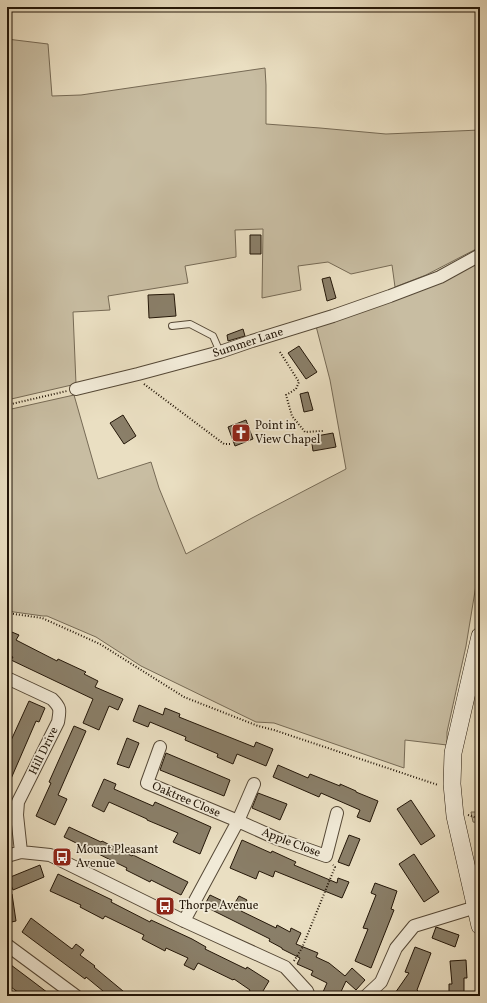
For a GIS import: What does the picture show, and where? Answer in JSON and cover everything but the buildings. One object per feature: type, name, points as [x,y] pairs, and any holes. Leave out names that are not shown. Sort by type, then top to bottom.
[{"type":"street","name":"Summer Lane","points":[[76,389],[220,352],[333,316],[440,277],[480,255]]},
{"type":"street","points":[[480,636],[453,753],[452,784],[455,816],[480,926]]},
{"type":"street","name":"Hill Drive","points":[[7,678],[52,700],[58,705],[60,711],[58,722],[18,802],[17,815],[21,852]]},
{"type":"street","name":"Oaktree Close","points":[[160,747],[147,783],[238,821]]},
{"type":"street","points":[[184,921],[238,821],[254,784]]},
{"type":"street","name":"Apple Close","points":[[238,821],[278,840],[326,856],[338,813]]},
{"type":"street","points":[[7,856],[21,852],[50,855],[184,921],[285,967],[307,991],[309,996]]},
{"type":"street","points":[[366,996],[381,982],[396,948],[414,926],[476,907]]},
{"type":"street","points":[[7,945],[76,996]]},
{"type":"lane","points":[[172,326],[190,324],[213,336],[220,352]]},
{"type":"path","points":[[280,352],[299,382],[296,389],[286,395],[292,416],[305,432],[322,431]]},
{"type":"path","points":[[138,374],[141,381],[224,444],[231,444]]},
{"type":"path","points":[[7,405],[76,389]]},
{"type":"path","points":[[7,613],[42,618],[100,644],[184,697],[258,726],[439,785],[452,784]]},
{"type":"path","points":[[288,971],[302,948],[335,867],[326,856]]},
{"type":"shaded area","points":[[7,39],[48,44],[52,96],[81,95],[265,68],[266,124],[386,134],[480,130],[480,247],[426,275],[395,287],[392,265],[351,274],[328,262],[298,266],[301,290],[262,298],[263,229],[235,230],[236,257],[185,266],[188,283],[108,296],[110,310],[73,312],[76,384],[7,400]]},
{"type":"shaded area","points":[[480,259],[480,546],[476,585],[466,646],[447,732],[447,745],[405,740],[404,768],[274,723],[256,722],[141,666],[96,637],[47,616],[7,611],[7,410],[74,395],[98,479],[151,462],[159,488],[186,554],[346,469],[330,380],[316,326]]},
{"type":"shaded area","points":[[471,812],[480,812],[480,823],[473,822]]},
{"type":"place","name":"Point in View Chapel","points":[[241,433]]},
{"type":"place","name":"Mount Pleasant Avenue","points":[[62,857]]},
{"type":"place","name":"Thorpe Avenue","points":[[165,906]]}]
